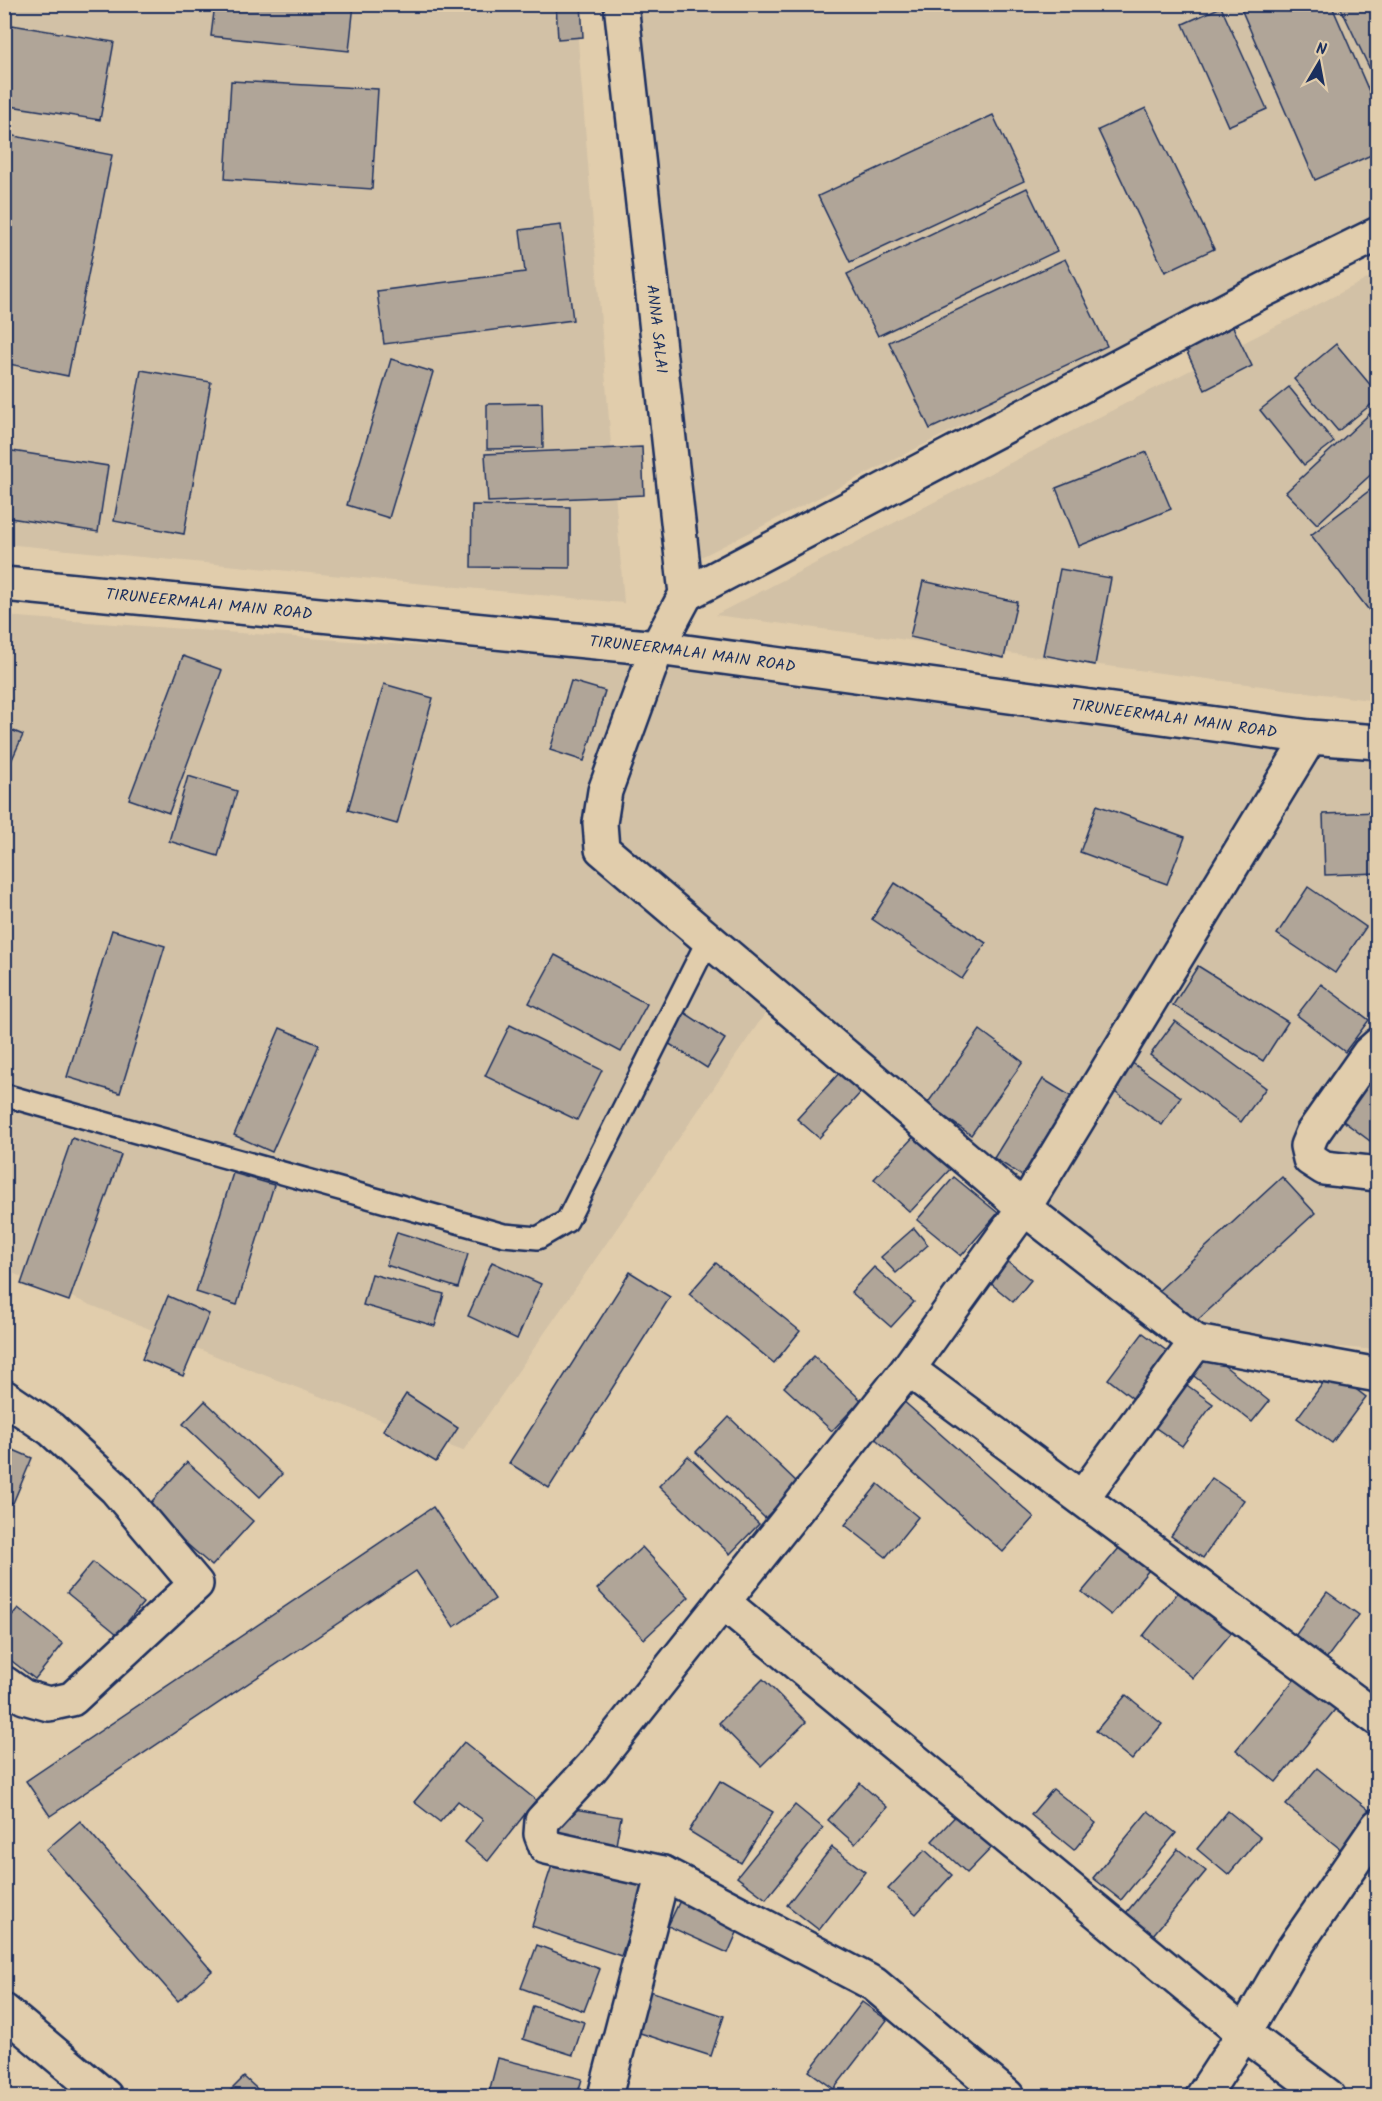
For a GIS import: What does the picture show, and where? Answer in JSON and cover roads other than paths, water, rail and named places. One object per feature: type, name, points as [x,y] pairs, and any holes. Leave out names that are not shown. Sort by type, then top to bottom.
[{"type":"street","name":"ANNA SALAI","points":[[621,4],[686,594]]},
{"type":"street","points":[[1377,234],[1264,290],[686,594],[657,648],[605,791],[600,823],[602,849],[1024,1208],[1196,1342],[1377,1375]]},
{"type":"street","name":"TIRUNEERMALAI MAIN ROAD","points":[[4,584],[657,648],[1310,737],[1377,742]]},
{"type":"street","points":[[1007,2097],[874,1984],[663,1873],[546,1847],[541,1834],[542,1821],[592,1767],[908,1369],[1024,1208],[1310,737]]},
{"type":"street","points":[[1377,1045],[1312,1134],[1307,1146],[1310,1159],[1324,1168],[1377,1174]]},
{"type":"street","points":[[1082,1498],[1196,1342]]},
{"type":"street","points":[[908,1369],[1377,1719]]},
{"type":"street","points":[[4,1397],[51,1429],[116,1489],[196,1584],[72,1699],[49,1704],[24,1697],[4,1683]]},
{"type":"street","points":[[723,1602],[1244,2033],[1328,2097]]},
{"type":"street","points":[[1203,2097],[1290,1954],[1377,1827]]},
{"type":"street","points":[[605,2097],[663,1873]]},
{"type":"street","points":[[4,2011],[105,2097]]},
{"type":"lane","points":[[4,1095],[504,1235],[538,1238],[567,1221],[708,940]]}]
